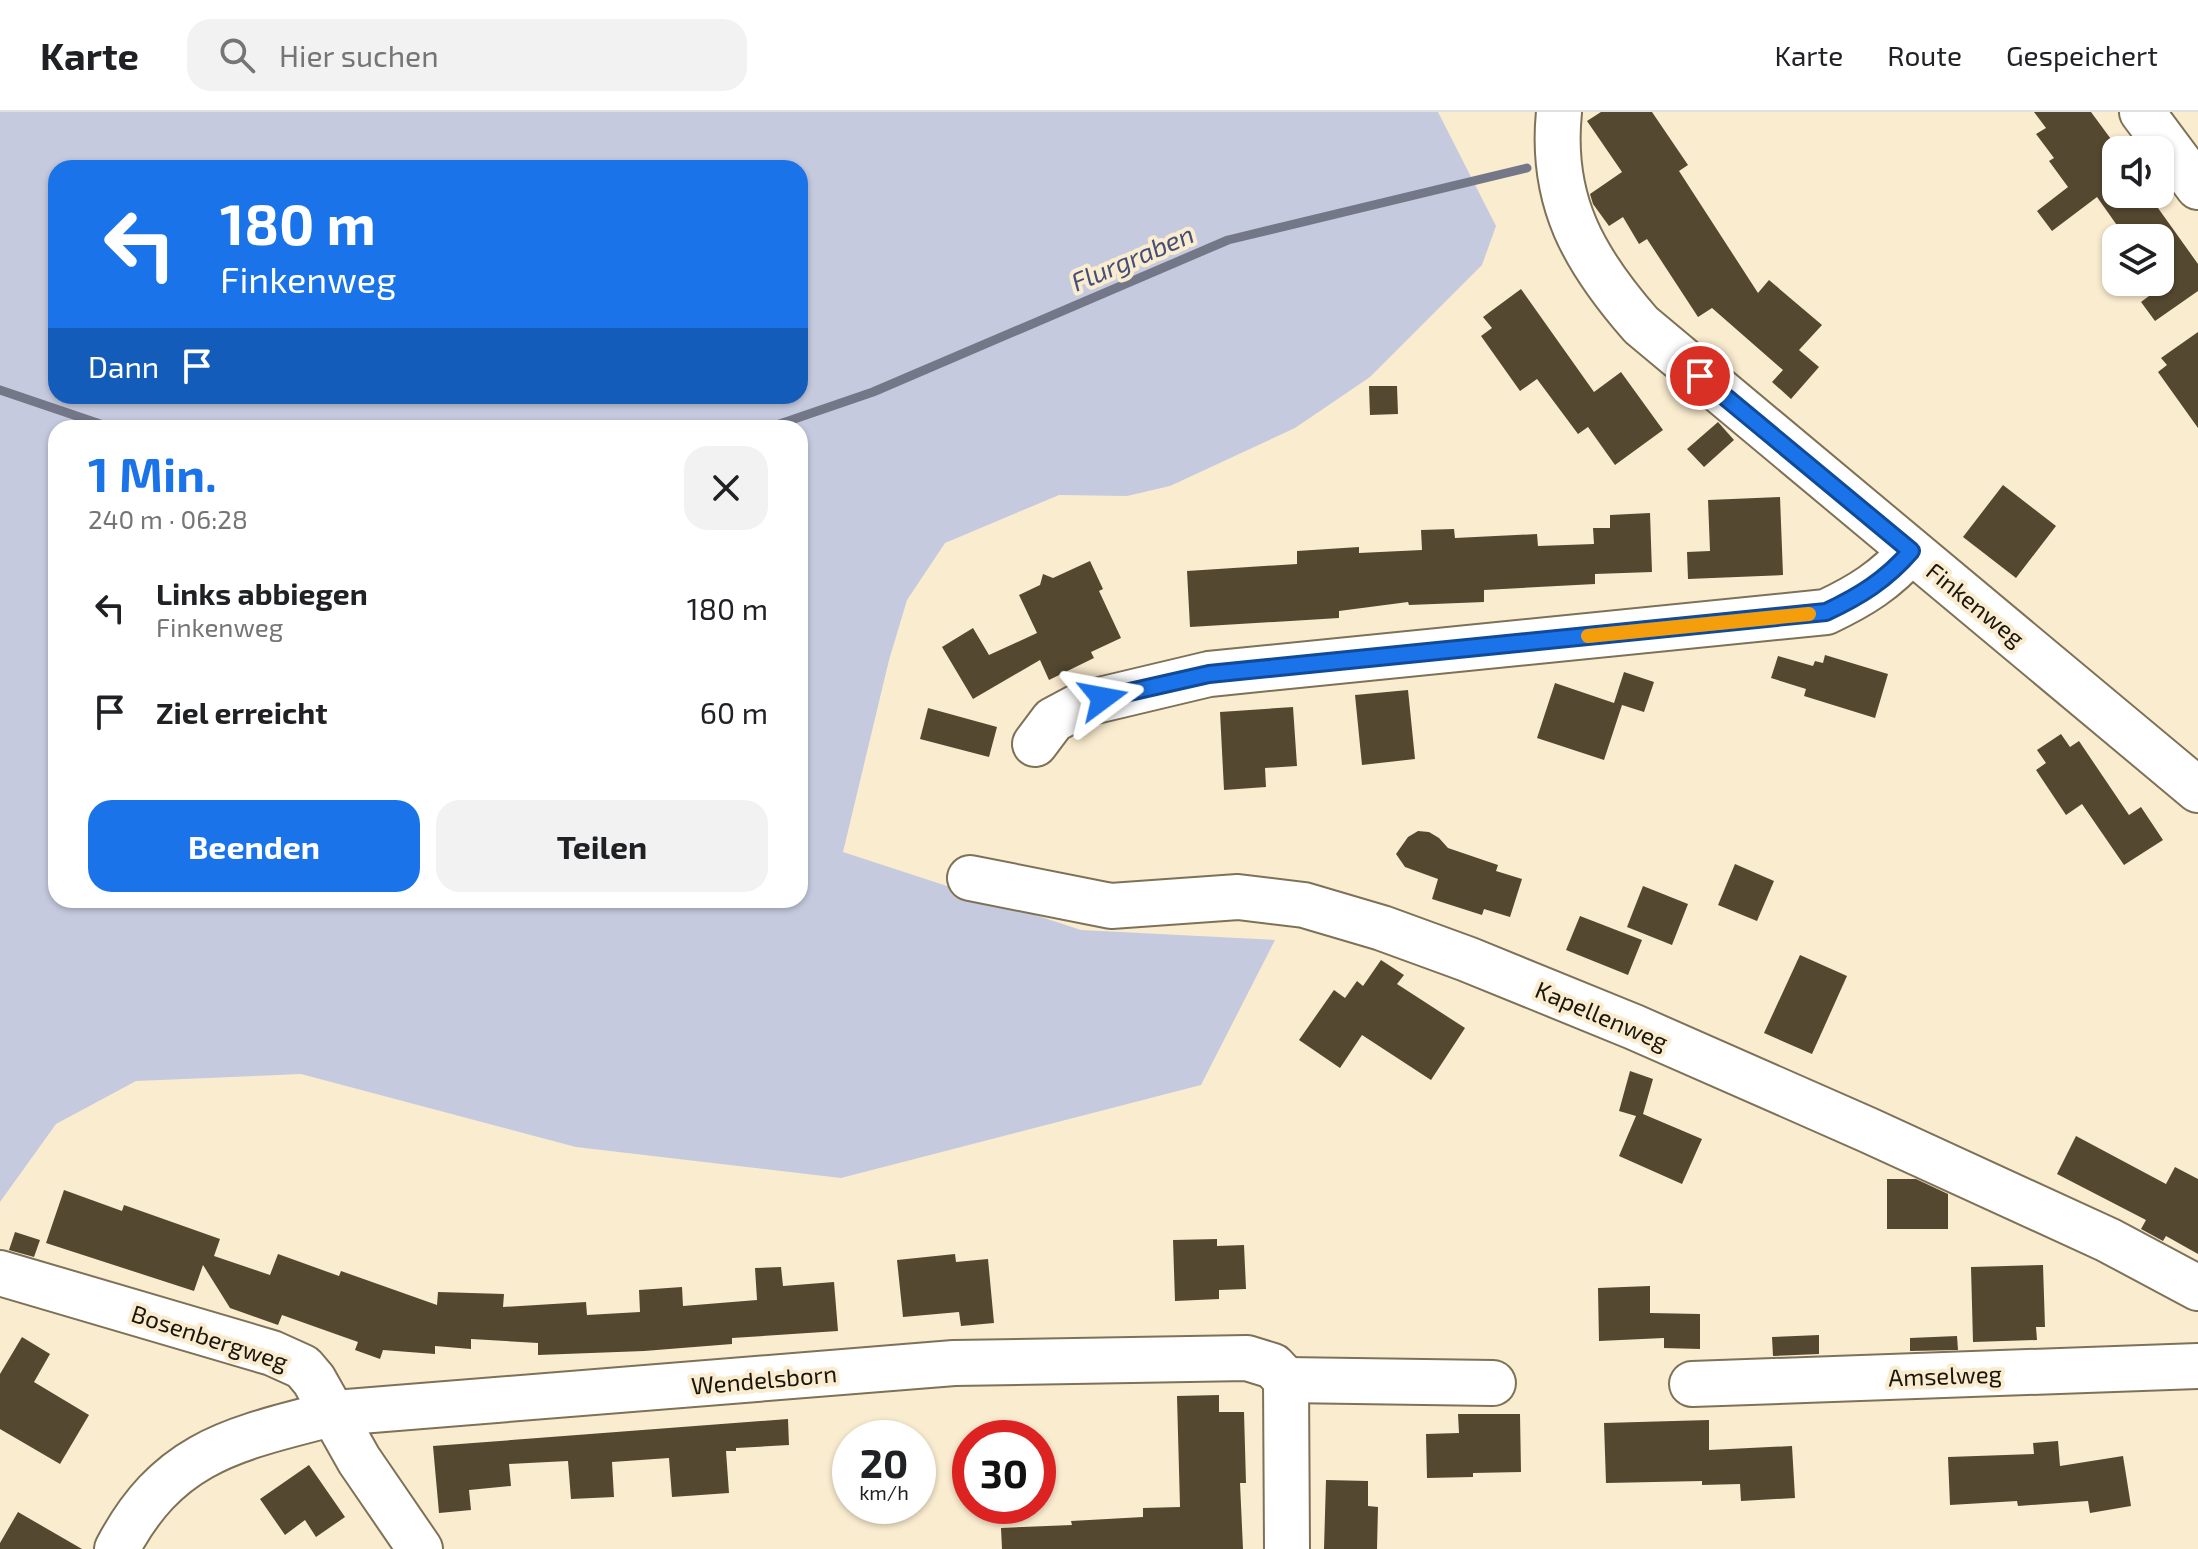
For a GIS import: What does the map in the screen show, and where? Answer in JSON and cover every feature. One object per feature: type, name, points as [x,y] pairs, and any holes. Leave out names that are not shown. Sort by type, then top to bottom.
[{"type":"street","name":"Finkenweg","points":[[1559,112],[1556,139],[1566,204],[1585,252],[1610,290],[1641,325],[2198,790]]},
{"type":"street","points":[[2142,112],[2198,187]]},
{"type":"street","points":[[1035,744],[1053,720],[1083,704],[1209,674],[1826,612],[1865,594],[1894,571],[1911,551]]},
{"type":"street","name":"Kapellenweg","points":[[970,878],[1111,906],[1238,897],[1304,905],[1382,928],[1634,1027],[1868,1130],[2108,1240],[2198,1288]]},
{"type":"street","name":"Bosenbergweg","points":[[0,1273],[272,1353],[303,1367],[335,1413],[359,1460],[420,1549]]},
{"type":"street","name":"Wendelsborn","points":[[117,1549],[156,1490],[194,1460],[248,1436],[335,1413],[954,1363],[1247,1358],[1273,1366],[1286,1380]]},
{"type":"street","name":"Amselweg","points":[[1692,1384],[2198,1366]]},
{"type":"street","points":[[1287,1549],[1286,1380],[1493,1383]]},
{"type":"shaded area","points":[[0,112],[1438,112],[1496,226],[1482,265],[1370,377],[1295,428],[1170,486],[1127,496],[1059,495],[945,543],[907,600],[889,660],[843,852],[1081,930],[1275,940],[1201,1085],[841,1178],[576,1147],[301,1074],[136,1081],[56,1124],[0,1202]]},
{"type":"building","points":[[1601,112],[1652,112],[1688,165],[1679,171],[1758,293],[1769,280],[1822,325],[1799,350],[1819,367],[1791,399],[1772,382],[1783,370],[1712,308],[1698,317],[1647,239],[1639,244],[1623,217],[1609,226],[1593,204],[1590,194],[1622,172],[1587,121]]},
{"type":"building","points":[[2034,112],[2091,112],[2109,136],[2102,136],[2102,204],[2097,197],[2052,231],[2037,211],[2068,187],[2049,161],[2054,158],[2036,134],[2046,128]]},
{"type":"building","points":[[2105,208],[2158,208],[2169,224],[2116,224]]},
{"type":"building","points":[[2174,230],[2198,264],[2198,291],[2155,321],[2141,302],[2149,296],[2174,296]]},
{"type":"building","points":[[1521,289],[1594,392],[1621,372],[1663,430],[1615,465],[1588,427],[1578,434],[1537,379],[1520,391],[1481,336],[1492,328],[1483,317]]},
{"type":"building","points":[[2198,332],[2198,428],[2158,372],[2167,365],[2161,358]]},
{"type":"building","points":[[1369,386],[1397,386],[1398,414],[1370,415]]},
{"type":"building","points":[[1718,422],[1734,440],[1704,467],[1687,449]]},
{"type":"building","points":[[2003,485],[2056,526],[2016,578],[1963,537]]},
{"type":"building","points":[[1780,497],[1783,575],[1688,579],[1687,552],[1710,551],[1708,500]]},
{"type":"building","points":[[1650,513],[1652,572],[1595,574],[1595,584],[1484,590],[1484,602],[1409,605],[1408,602],[1339,611],[1339,618],[1190,627],[1187,571],[1297,564],[1297,551],[1359,547],[1359,553],[1422,550],[1421,530],[1454,529],[1455,538],[1537,534],[1538,546],[1594,544],[1593,528],[1610,528],[1610,515]]},
{"type":"building","points":[[1090,561],[1103,589],[1099,591],[1121,638],[1091,652],[1094,658],[1049,680],[1040,660],[973,699],[942,647],[973,628],[989,655],[1037,633],[1019,595],[1040,585],[1043,574],[1053,578]]},
{"type":"building","points":[[1825,655],[1888,674],[1875,718],[1804,696],[1806,689],[1771,678],[1778,656],[1813,666],[1815,661],[1823,663]]},
{"type":"building","points":[[1624,672],[1654,682],[1644,712],[1622,705],[1604,760],[1537,738],[1555,683],[1614,703]]},
{"type":"building","points":[[1408,690],[1415,759],[1362,765],[1355,695]]},
{"type":"building","points":[[1293,707],[1297,766],[1265,768],[1266,787],[1224,790],[1220,712]]},
{"type":"building","points":[[928,708],[997,727],[989,757],[920,739]]},
{"type":"building","points":[[2061,734],[2070,747],[2079,741],[2129,815],[2141,807],[2163,840],[2124,865],[2082,804],[2066,815],[2036,770],[2046,763],[2037,750]]},
{"type":"building","points":[[1418,831],[1429,832],[1448,848],[1498,865],[1496,871],[1522,879],[1510,917],[1484,909],[1482,915],[1432,899],[1438,879],[1405,867],[1396,854],[1408,837]]},
{"type":"building","points":[[1735,864],[1774,881],[1757,921],[1718,905]]},
{"type":"building","points":[[1643,886],[1688,904],[1672,945],[1627,927]]},
{"type":"building","points":[[1580,916],[1642,940],[1628,975],[1566,950]]},
{"type":"building","points":[[1800,955],[1847,976],[1812,1054],[1764,1033]]},
{"type":"building","points":[[1381,960],[1404,975],[1397,984],[1465,1028],[1431,1080],[1362,1035],[1340,1068],[1299,1040],[1334,990],[1345,998],[1357,981],[1363,986]]},
{"type":"building","points":[[1630,1071],[1653,1079],[1643,1114],[1702,1139],[1682,1184],[1619,1156],[1636,1116],[1619,1111]]},
{"type":"building","points":[[2076,1136],[2166,1184],[2175,1167],[2198,1179],[2198,1254],[2166,1236],[2163,1241],[2141,1229],[2146,1220],[2057,1174]]},
{"type":"building","points":[[1887,1179],[1916,1179],[1948,1194],[1948,1229],[1887,1229]]},
{"type":"building","points":[[64,1190],[122,1211],[124,1205],[220,1239],[214,1256],[270,1275],[278,1254],[339,1276],[341,1271],[437,1305],[438,1292],[504,1294],[503,1307],[586,1302],[587,1315],[640,1312],[639,1290],[682,1287],[683,1306],[757,1300],[755,1268],[781,1267],[783,1286],[834,1282],[838,1331],[732,1338],[732,1344],[538,1355],[538,1343],[471,1339],[471,1349],[435,1346],[435,1354],[383,1350],[380,1359],[355,1350],[358,1342],[282,1315],[278,1325],[230,1308],[203,1265],[194,1291],[46,1243]]},
{"type":"building","points":[[15,1232],[40,1240],[34,1257],[9,1250]]},
{"type":"building","points":[[1217,1239],[1217,1246],[1244,1245],[1246,1289],[1219,1290],[1219,1299],[1175,1301],[1173,1240]]},
{"type":"building","points":[[955,1254],[956,1262],[988,1259],[994,1323],[961,1326],[959,1312],[903,1317],[897,1260]]},
{"type":"building","points":[[2043,1265],[2045,1327],[2036,1327],[2037,1340],[1973,1342],[1971,1267]]},
{"type":"building","points":[[1650,1286],[1650,1313],[1700,1314],[1700,1349],[1664,1348],[1664,1338],[1599,1341],[1598,1288]]},
{"type":"building","points":[[1819,1335],[1819,1354],[1773,1356],[1772,1337]]},
{"type":"building","points":[[1957,1336],[1958,1350],[1910,1351],[1910,1338]]},
{"type":"building","points":[[22,1337],[50,1354],[34,1382],[89,1415],[60,1464],[0,1429],[0,1374]]},
{"type":"building","points":[[1219,1395],[1219,1412],[1244,1412],[1246,1483],[1240,1483],[1243,1549],[1002,1549],[1001,1528],[1072,1525],[1071,1521],[1143,1517],[1143,1508],[1180,1507],[1177,1396]]},
{"type":"building","points":[[1458,1414],[1520,1414],[1521,1472],[1427,1478],[1426,1434],[1459,1433]]},
{"type":"building","points":[[788,1419],[789,1445],[726,1451],[729,1493],[672,1497],[669,1458],[612,1462],[614,1497],[571,1499],[568,1461],[509,1464],[511,1486],[469,1490],[471,1510],[439,1513],[433,1446]]},
{"type":"building","points":[[1709,1420],[1709,1450],[1792,1446],[1795,1498],[1741,1501],[1740,1484],[1702,1485],[1702,1481],[1606,1483],[1604,1423]]},
{"type":"building","points":[[2058,1441],[2060,1466],[2123,1456],[2131,1506],[2090,1513],[2088,1501],[2018,1506],[2017,1501],[1950,1505],[1948,1457],[2034,1454],[2033,1443]]},
{"type":"building","points":[[309,1465],[345,1517],[316,1537],[305,1520],[285,1535],[260,1499]]},
{"type":"building","points":[[1326,1480],[1368,1481],[1368,1506],[1378,1507],[1377,1549],[1324,1549]]},
{"type":"building","points":[[18,1512],[82,1549],[0,1549],[0,1543]]},
{"type":"waterway","name":"Flurgraben","points":[[791,420],[873,392],[1228,240],[1527,168]]},
{"type":"waterway","name":"Flurgraben","points":[[0,390],[88,420]]},
{"type":"slow traffic","points":[[1588,636],[1809,614]]},
{"type":"route","points":[[1103,698],[1209,674],[1826,612],[1865,594],[1894,571],[1911,551],[1700,376]]}]
